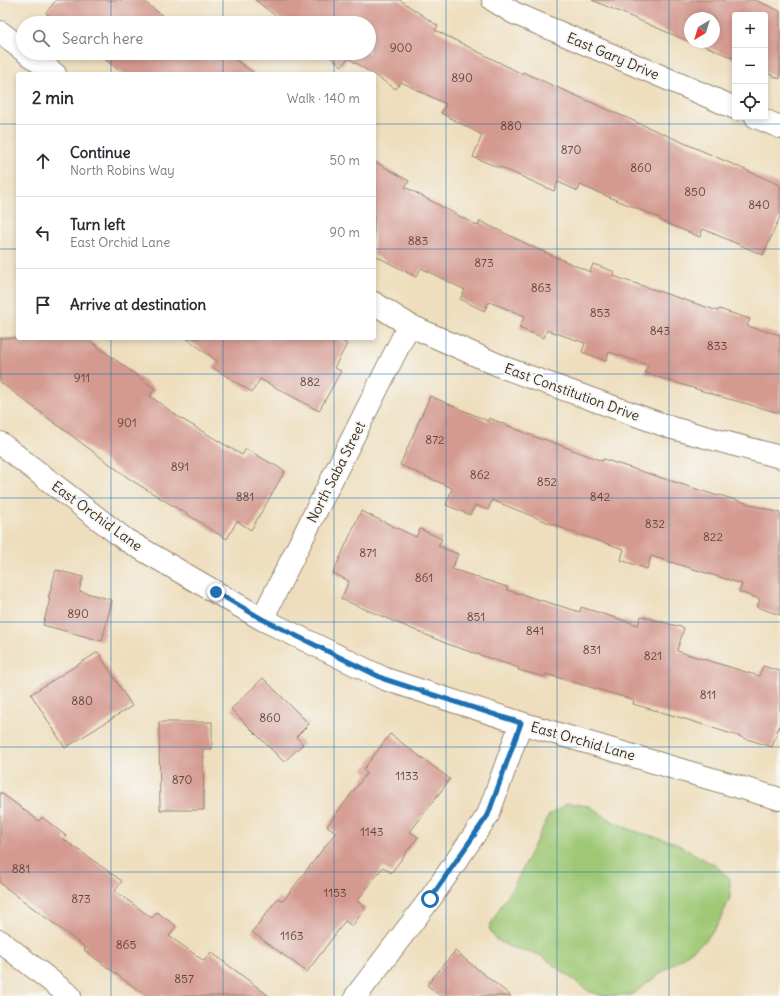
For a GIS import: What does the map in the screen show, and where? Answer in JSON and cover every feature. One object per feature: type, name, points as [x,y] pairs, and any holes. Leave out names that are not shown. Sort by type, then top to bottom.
[{"type":"street","name":"East Gary Drive","points":[[493,0],[514,13],[732,107]]},
{"type":"street","points":[[0,32],[16,45]]},
{"type":"street","points":[[36,60],[52,72]]},
{"type":"street","points":[[763,120],[780,127]]},
{"type":"street","name":"East Constitution Drive","points":[[376,304],[409,324],[505,368],[672,428],[780,457]]},
{"type":"street","name":"North Saba Street","points":[[262,619],[409,324]]},
{"type":"street","name":"East Orchid Lane","points":[[0,443],[126,540],[262,619],[384,679],[521,723],[780,799]]},
{"type":"street","points":[[356,996],[430,899],[488,815],[521,723]]},
{"type":"street","points":[[0,941],[70,996]]},
{"type":"green space","points":[[568,803],[589,806],[616,823],[634,831],[673,842],[716,866],[730,879],[730,898],[719,922],[706,940],[631,995],[603,996],[590,992],[540,955],[510,947],[495,939],[489,928],[516,882],[549,815]]},
{"type":"building","points":[[56,0],[142,0],[163,16],[50,16],[46,13]]},
{"type":"building","points":[[255,0],[400,0],[438,26],[435,30],[522,74],[523,72],[780,185],[780,217],[763,255],[703,229],[700,237],[659,220],[660,218],[580,185],[578,191],[558,182],[554,191],[500,167],[473,157],[482,135],[441,113],[446,104],[401,82],[396,89],[376,76],[376,72],[370,72],[351,60],[376,60],[376,16],[276,16]]},
{"type":"building","points":[[592,0],[755,0],[780,11],[780,79],[768,73],[768,12],[732,12],[732,58],[710,48],[720,48],[720,12],[684,12],[684,39]]},
{"type":"building","points":[[106,60],[236,60],[252,72],[121,72]]},
{"type":"building","points":[[334,60],[346,60],[342,66]]},
{"type":"building","points":[[376,162],[409,181],[405,187],[478,226],[480,221],[537,249],[590,272],[593,264],[615,272],[613,276],[718,311],[719,309],[750,319],[747,326],[780,335],[780,413],[645,373],[648,365],[609,352],[606,361],[582,352],[585,343],[547,330],[544,338],[519,328],[525,316],[489,302],[484,311],[460,299],[465,290],[421,268],[416,277],[376,256]]},
{"type":"building","points":[[0,338],[16,338],[16,340],[89,340],[155,389],[150,396],[180,418],[242,455],[246,449],[285,471],[251,530],[237,521],[227,539],[131,480],[0,382]]},
{"type":"building","points":[[189,340],[339,340],[347,344],[334,368],[341,371],[319,411],[260,379],[252,392],[213,368],[217,361]]},
{"type":"building","points":[[430,396],[488,421],[489,418],[543,440],[544,439],[602,461],[603,459],[718,496],[719,495],[780,513],[780,615],[757,607],[760,599],[739,592],[742,584],[651,556],[647,569],[621,560],[624,549],[577,534],[492,500],[488,510],[475,505],[470,515],[446,505],[452,488],[400,465]]},
{"type":"building","points":[[361,511],[416,537],[420,529],[442,539],[438,546],[458,554],[452,569],[507,587],[507,590],[580,612],[581,607],[638,625],[641,616],[684,628],[677,651],[759,676],[763,666],[780,671],[780,723],[772,747],[633,704],[634,700],[546,674],[545,677],[518,670],[519,668],[450,645],[341,599],[349,581],[333,573]]},
{"type":"building","points":[[56,570],[83,577],[79,591],[112,600],[102,641],[43,625]]},
{"type":"building","points":[[98,652],[132,706],[65,748],[31,694]]},
{"type":"building","points":[[263,678],[309,724],[296,737],[303,744],[284,762],[231,709]]},
{"type":"building","points":[[159,722],[212,722],[212,749],[203,749],[204,810],[160,810]]},
{"type":"building","points":[[390,734],[450,779],[410,832],[418,837],[391,873],[383,867],[357,901],[366,908],[352,926],[345,921],[307,972],[252,932],[278,898],[283,901],[336,832],[327,826],[367,773],[363,770]]},
{"type":"building","points":[[0,792],[39,821],[42,817],[66,836],[63,839],[122,881],[115,891],[152,918],[157,912],[176,926],[169,936],[204,961],[211,952],[269,996],[146,996],[84,950],[86,948],[0,883]]},
{"type":"building","points":[[455,951],[511,996],[440,996],[427,985]]},
{"type":"route","points":[[216,592],[262,619],[384,679],[521,723],[488,815],[430,899]]}]
